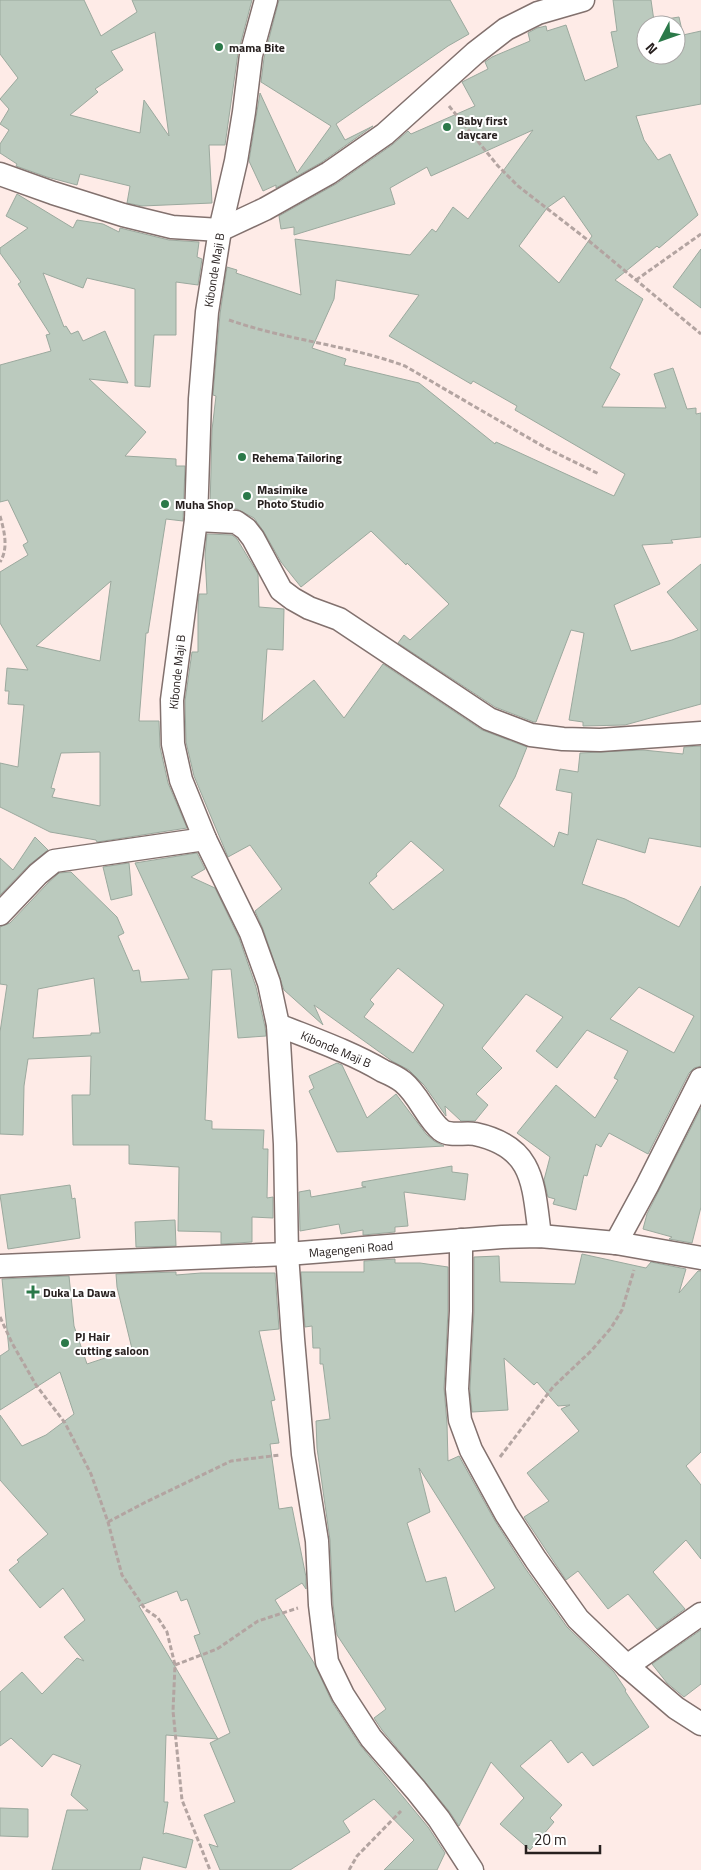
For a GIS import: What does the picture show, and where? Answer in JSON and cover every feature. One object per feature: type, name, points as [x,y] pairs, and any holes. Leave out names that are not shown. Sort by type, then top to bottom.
[{"type":"street","name":"Kibonde Maji B","points":[[266,0],[251,56],[236,161],[220,230],[207,312],[200,398],[196,520],[172,700],[174,744],[181,780],[205,839],[251,933],[269,983],[278,1025],[368,1062],[403,1082],[420,1100],[442,1131],[452,1134],[475,1134],[513,1150],[524,1162],[534,1188],[540,1236]]},
{"type":"street","points":[[0,174],[123,215],[172,227],[220,230],[265,209],[329,174],[386,134],[475,53],[506,29],[538,13],[583,0]]},
{"type":"street","points":[[196,520],[236,522],[246,529],[253,538],[281,590],[287,595],[309,608],[340,619],[489,719],[531,735],[562,739],[600,740],[701,733]]},
{"type":"street","points":[[0,914],[38,874],[54,862],[205,839]]},
{"type":"street","points":[[278,1025],[285,1144],[287,1254],[303,1454],[317,1541],[320,1605],[327,1662],[343,1695],[371,1738],[439,1819],[472,1870]]},
{"type":"street","points":[[616,1243],[701,1079]]},
{"type":"street","name":"Magengeni Road","points":[[0,1266],[287,1254],[461,1240],[540,1236],[616,1243],[701,1258]]},
{"type":"street","points":[[461,1240],[461,1311],[457,1389],[460,1420],[471,1450],[484,1477],[536,1560],[578,1619],[627,1666],[676,1708],[701,1724]]},
{"type":"street","points":[[627,1666],[701,1614]]},
{"type":"path","points":[[436,90],[498,166],[518,186],[701,334]]},
{"type":"path","points":[[636,280],[701,234]]},
{"type":"path","points":[[207,312],[252,328],[381,357],[405,366],[546,448],[599,474]]},
{"type":"path","points":[[0,516],[5,537],[3,557],[0,562]]},
{"type":"path","points":[[484,1477],[553,1387],[592,1351],[611,1328],[622,1310],[632,1280],[639,1248]]},
{"type":"path","points":[[0,1317],[12,1343],[36,1385],[65,1423],[90,1474],[108,1522],[122,1575],[145,1609],[158,1618],[167,1632],[176,1666],[174,1711],[182,1800],[210,1870]]},
{"type":"path","points":[[108,1522],[231,1461],[303,1454]]},
{"type":"path","points":[[176,1666],[217,1649],[258,1621],[290,1610],[320,1605]]},
{"type":"path","points":[[349,1870],[357,1856],[404,1807],[416,1790]]},
{"type":"building","points":[[0,0],[84,0],[101,36],[137,12],[132,0],[252,0],[238,53],[225,145],[209,145],[212,203],[142,206],[127,203],[130,186],[80,174],[77,185],[16,166],[17,164],[0,153],[0,144],[9,130],[0,124],[9,109],[0,99],[18,78],[0,54]],"holes":[[[155,32],[169,136],[144,100],[140,133],[70,115],[98,92],[95,89],[123,70],[111,51]]]},
{"type":"building","points":[[279,0],[450,0],[469,34],[448,46],[336,124],[345,140],[373,126],[322,162],[276,188],[276,185],[263,191],[249,161],[260,93],[297,173],[331,126],[261,82],[264,58]]},
{"type":"building","points":[[613,0],[651,0],[653,15],[636,15],[636,65],[686,65],[686,34],[701,31],[701,104],[636,116],[644,140],[658,160],[670,154],[698,215],[659,248],[657,246],[615,280],[643,299],[610,368],[620,374],[602,407],[666,408],[654,374],[673,368],[687,409],[696,408],[696,414],[701,413],[701,537],[671,540],[673,543],[642,545],[660,584],[614,605],[631,651],[672,640],[698,630],[667,592],[701,564],[701,704],[625,725],[583,726],[583,722],[569,720],[584,633],[571,630],[536,722],[534,722],[495,707],[398,643],[404,635],[410,640],[449,604],[371,531],[301,587],[281,562],[254,518],[237,509],[210,508],[212,430],[216,396],[213,395],[220,314],[227,267],[237,270],[236,273],[301,295],[295,239],[410,255],[432,229],[436,232],[453,207],[468,219],[533,130],[431,176],[427,167],[390,188],[395,204],[294,235],[294,227],[281,229],[279,216],[336,184],[392,145],[408,131],[411,134],[475,106],[462,82],[488,69],[485,62],[492,57],[530,41],[528,33],[537,28],[546,26],[547,31],[566,25],[585,81],[618,67],[611,32],[617,31]],"holes":[[[564,196],[592,236],[559,283],[519,246],[547,208]],[[336,280],[419,295],[389,336],[471,384],[473,381],[517,406],[515,410],[625,474],[614,496],[496,442],[495,444],[419,383],[344,365],[346,359],[312,348],[334,299]]]},
{"type":"building","points":[[17,194],[73,228],[77,220],[103,224],[119,232],[120,228],[169,240],[199,242],[197,257],[202,259],[198,285],[176,282],[176,335],[154,335],[150,387],[135,386],[135,289],[87,278],[83,288],[43,273],[64,327],[66,326],[71,334],[78,331],[83,341],[105,331],[128,383],[89,379],[146,432],[125,456],[176,459],[176,466],[185,466],[183,521],[166,519],[148,633],[146,633],[139,721],[159,721],[160,747],[168,783],[187,828],[97,842],[96,840],[50,832],[0,807],[0,763],[18,767],[24,705],[8,704],[9,691],[5,691],[7,668],[28,670],[0,623],[0,572],[28,555],[23,545],[28,542],[8,500],[0,502],[0,365],[51,351],[46,335],[50,334],[18,284],[21,282],[0,253],[0,248],[28,228],[6,216]],"holes":[[[111,581],[100,661],[36,646]],[[100,752],[100,806],[52,797],[55,789],[51,788],[61,753]]]},
{"type":"building","points":[[701,249],[701,308],[673,287]]},
{"type":"building","points":[[207,534],[232,535],[237,539],[258,574],[259,607],[284,609],[283,650],[267,649],[262,722],[314,680],[344,718],[383,664],[482,730],[527,747],[515,777],[499,806],[554,847],[559,832],[568,835],[572,793],[556,790],[560,769],[578,772],[580,753],[643,750],[683,754],[684,747],[701,746],[701,847],[649,838],[645,853],[597,839],[582,884],[625,899],[679,927],[701,886],[701,1066],[694,1068],[689,1073],[648,1154],[609,1133],[601,1147],[596,1144],[587,1176],[584,1175],[576,1210],[553,1204],[555,1199],[548,1197],[544,1180],[550,1157],[517,1133],[556,1085],[595,1118],[618,1080],[614,1078],[628,1051],[587,1030],[557,1068],[536,1051],[563,1017],[526,994],[482,1048],[502,1068],[476,1094],[488,1105],[475,1121],[461,1121],[445,1106],[446,1116],[424,1085],[409,1070],[392,1061],[314,1005],[323,1025],[284,990],[255,911],[282,889],[250,845],[228,857],[194,776],[186,742],[185,701],[192,652],[198,652],[199,594],[207,594],[205,555]],"holes":[[[411,841],[444,870],[393,910],[369,883]],[[398,968],[444,1005],[413,1053],[364,1017],[374,1004],[370,1000]],[[639,987],[694,1016],[674,1053],[610,1019]]]},
{"type":"building","points":[[35,837],[48,850],[29,865],[0,895],[0,858],[13,870]]},
{"type":"building","points":[[197,853],[205,869],[191,877],[215,888],[239,938],[256,987],[266,1036],[238,1038],[231,969],[212,970],[205,1120],[212,1121],[212,1129],[264,1130],[263,1149],[268,1149],[267,1198],[273,1197],[273,1218],[252,1217],[252,1242],[221,1244],[221,1232],[178,1231],[179,1167],[129,1164],[129,1145],[73,1145],[72,1095],[90,1095],[91,1056],[28,1059],[24,1086],[23,1135],[0,1134],[0,1032],[7,985],[0,984],[0,927],[10,923],[59,873],[71,872],[117,917],[124,933],[118,936],[133,971],[139,970],[141,982],[189,979],[135,863]],"holes":[[[94,978],[100,1033],[33,1038],[38,989]]]},
{"type":"building","points":[[129,863],[132,895],[111,900],[103,867]]},
{"type":"building","points":[[337,1063],[342,1065],[367,1118],[396,1094],[426,1134],[444,1146],[337,1152],[309,1091],[314,1088],[309,1076]]},
{"type":"building","points":[[701,1108],[701,1207],[692,1243],[669,1239],[672,1237],[643,1229],[647,1214]]},
{"type":"building","points":[[452,1166],[452,1172],[468,1174],[465,1200],[404,1192],[408,1226],[395,1227],[395,1232],[363,1235],[363,1230],[341,1234],[339,1224],[300,1231],[299,1192],[310,1190],[311,1197],[366,1187],[362,1186],[362,1182]]},
{"type":"building","points":[[70,1185],[72,1199],[75,1198],[80,1238],[8,1249],[0,1195]]},
{"type":"building","points":[[175,1220],[176,1246],[136,1247],[135,1222]]},
{"type":"building","points":[[582,1254],[646,1268],[651,1262],[686,1269],[679,1293],[698,1271],[701,1271],[701,1452],[686,1466],[701,1485],[701,1559],[686,1540],[653,1572],[685,1609],[657,1629],[628,1594],[608,1609],[578,1571],[566,1580],[524,1517],[549,1501],[527,1473],[579,1431],[561,1409],[570,1405],[558,1406],[537,1382],[534,1385],[504,1358],[508,1410],[472,1412],[470,1389],[474,1312],[474,1257],[499,1256],[500,1282],[575,1284]]},
{"type":"building","points":[[395,1259],[395,1263],[420,1263],[448,1267],[444,1388],[448,1461],[459,1456],[495,1521],[525,1568],[567,1627],[614,1672],[649,1727],[593,1766],[582,1752],[568,1763],[551,1740],[520,1766],[562,1805],[550,1818],[554,1822],[530,1850],[500,1824],[524,1798],[491,1762],[459,1826],[374,1718],[386,1709],[337,1635],[333,1604],[330,1540],[317,1448],[316,1421],[330,1419],[323,1364],[320,1364],[320,1348],[313,1348],[312,1326],[305,1327],[301,1272],[364,1272],[364,1261]],"holes":[[[419,1468],[495,1588],[455,1612],[446,1577],[426,1582],[407,1523],[430,1512]]]},
{"type":"building","points":[[176,1272],[176,1275],[275,1273],[279,1329],[259,1331],[275,1400],[271,1401],[279,1443],[270,1444],[279,1509],[292,1507],[306,1577],[306,1589],[302,1583],[275,1600],[314,1663],[332,1702],[360,1745],[428,1827],[445,1853],[437,1870],[384,1870],[414,1840],[374,1799],[343,1821],[350,1832],[290,1870],[220,1870],[209,1844],[218,1847],[204,1815],[235,1802],[210,1743],[218,1739],[166,1735],[164,1802],[168,1802],[163,1834],[166,1833],[193,1840],[186,1868],[143,1857],[140,1870],[52,1870],[67,1810],[88,1810],[71,1795],[81,1765],[53,1754],[42,1767],[11,1738],[0,1746],[0,1692],[22,1672],[42,1694],[77,1658],[84,1661],[64,1637],[85,1620],[63,1588],[40,1608],[9,1570],[19,1562],[17,1560],[48,1534],[0,1480],[0,1415],[22,1446],[46,1435],[74,1414],[60,1372],[0,1410],[0,1356],[9,1350],[2,1279],[69,1276],[74,1326],[87,1364],[132,1349],[117,1287],[116,1274]],"holes":[[[177,1591],[181,1601],[187,1599],[200,1634],[194,1636],[230,1733],[218,1739],[139,1606]]]},
{"type":"building","points":[[701,1630],[701,1684],[684,1697],[667,1683],[652,1664]]},
{"type":"building","points":[[0,1808],[28,1809],[28,1837],[0,1836]]},
{"type":"place","name":"mama Bite","points":[[219,47]]},
{"type":"place","name":"Baby first daycare","points":[[447,127]]},
{"type":"place","name":"Rehema Tailoring","points":[[242,457]]},
{"type":"place","name":"Masimike Photo Studio","points":[[247,496]]},
{"type":"place","name":"Muha Shop","points":[[165,504]]},
{"type":"place","name":"Duka La Dawa","points":[[33,1292]]},
{"type":"place","name":"PJ Hair cutting saloon","points":[[65,1343]]}]
